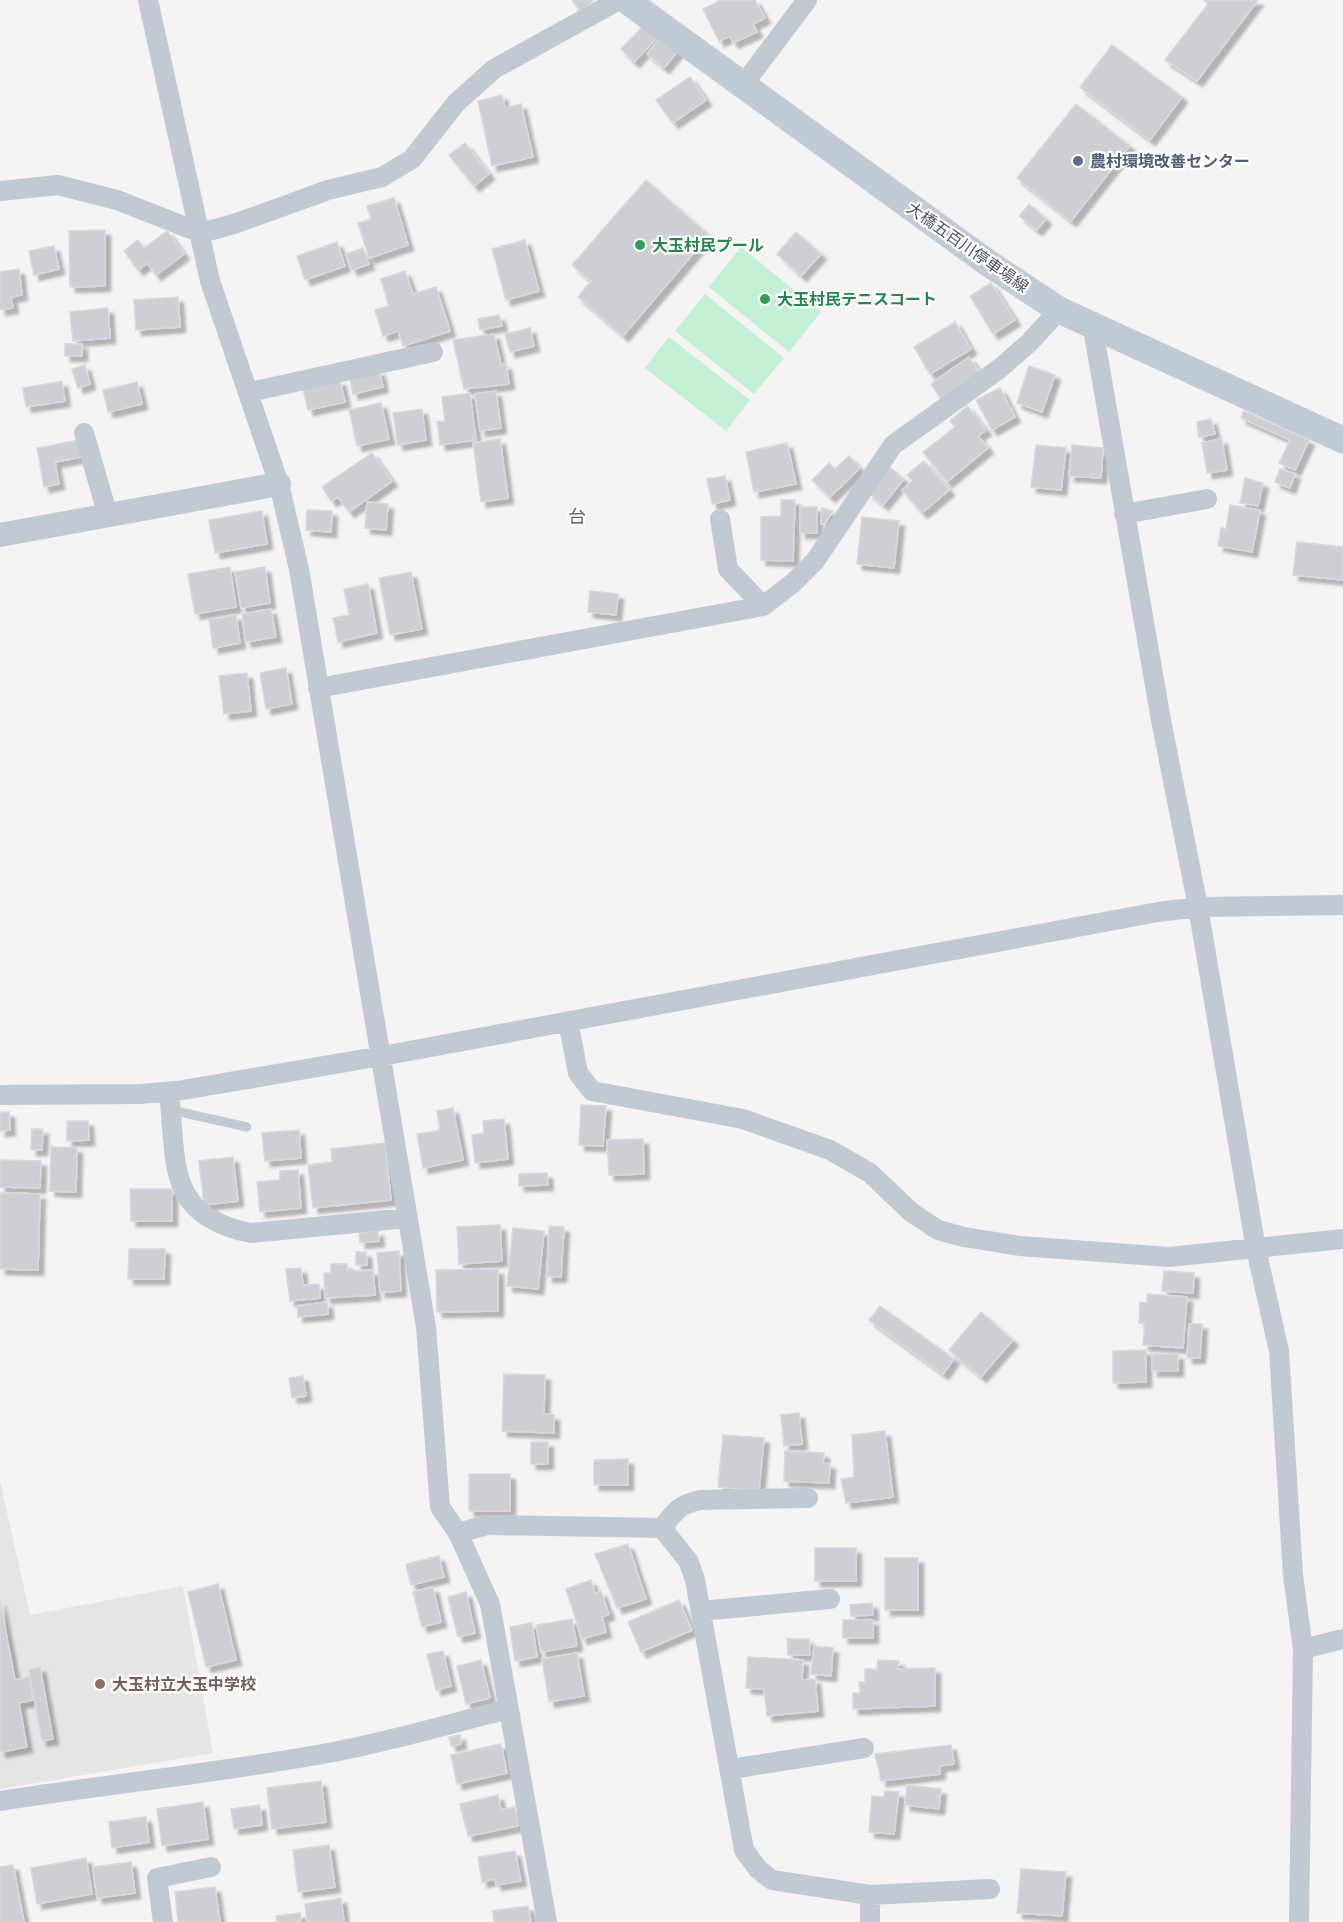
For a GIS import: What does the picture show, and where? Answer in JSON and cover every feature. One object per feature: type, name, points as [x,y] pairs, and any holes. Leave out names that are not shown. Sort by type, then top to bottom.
[{"type":"main road","name":"大橋五百川停車場線","points":[[626,0],[988,263],[1059,310],[1092,323],[1343,440]]},
{"type":"street","points":[[148,0],[210,281],[250,392],[279,484],[299,569],[426,1327],[440,1507],[458,1533],[490,1604],[547,1922]]},
{"type":"street","points":[[0,190],[57,185],[117,201],[201,233],[234,224],[328,190],[382,177],[412,159],[456,103],[494,69],[619,0]]},
{"type":"street","points":[[743,85],[807,0]]},
{"type":"street","points":[[318,688],[763,606],[786,589],[815,561],[893,445],[999,369],[1029,343],[1059,310]]},
{"type":"street","points":[[1092,323],[1256,1249],[1279,1351],[1293,1575],[1303,1649],[1299,1922]]},
{"type":"street","points":[[250,392],[433,352]]},
{"type":"street","points":[[84,434],[108,516]]},
{"type":"street","points":[[0,535],[279,484]]},
{"type":"street","points":[[1124,514],[1207,499]]},
{"type":"street","points":[[720,519],[728,569],[763,606]]},
{"type":"street","points":[[0,1095],[170,1101],[382,1056],[1158,912],[1197,907],[1343,905]]},
{"type":"street","points":[[567,1021],[578,1073],[592,1091],[743,1119],[830,1150],[870,1173],[911,1212],[938,1230],[1020,1246],[1169,1257],[1343,1239]]},
{"type":"street","points":[[170,1101],[179,1180],[188,1203],[227,1229],[251,1233],[408,1218]]},
{"type":"street","points":[[662,1528],[675,1510],[683,1504],[700,1500],[808,1498]]},
{"type":"street","points":[[458,1533],[487,1525],[662,1528]]},
{"type":"street","points":[[662,1528],[689,1562],[701,1611],[744,1850],[758,1869],[772,1880],[784,1883],[870,1895],[990,1889]]},
{"type":"street","points":[[701,1611],[830,1599]]},
{"type":"street","points":[[1303,1649],[1343,1639]]},
{"type":"street","points":[[0,1801],[101,1785],[145,1783],[330,1753],[509,1709]]},
{"type":"street","points":[[731,1769],[864,1748]]},
{"type":"street","points":[[163,1922],[157,1878],[211,1867]]},
{"type":"street","points":[[870,1895],[870,1922]]},
{"type":"lane","points":[[170,1101],[248,1127]]},
{"type":"shaded area","name":"大玉村立大玉中学校","points":[[0,1481],[30,1615],[183,1586],[213,1753],[0,1789]]},
{"type":"green space","name":"大玉村民テニスコート","points":[[741,247],[821,312],[789,352],[709,287]]},
{"type":"green space","name":"大玉村民テニスコート","points":[[705,294],[784,358],[754,394],[675,331]]},
{"type":"green space","points":[[669,337],[750,400],[726,431],[645,368]]},
{"type":"building","points":[[572,0],[594,0],[580,11]]},
{"type":"building","points":[[721,0],[755,0],[765,18],[753,24],[757,32],[733,43],[730,36],[719,41],[703,9]]},
{"type":"building","points":[[1204,0],[1258,0],[1197,81],[1165,60],[1208,4]]},
{"type":"building","points":[[644,25],[657,38],[634,62],[621,49]]},
{"type":"building","points":[[661,37],[678,51],[664,68],[647,54]]},
{"type":"building","points":[[1112,45],[1182,97],[1150,140],[1080,87]]},
{"type":"building","points":[[690,77],[706,100],[673,123],[656,100]]},
{"type":"building","points":[[502,95],[505,108],[521,104],[533,157],[492,166],[478,101]]},
{"type":"building","points":[[1076,104],[1130,146],[1071,221],[1017,178]]},
{"type":"building","points":[[465,143],[489,174],[474,186],[449,155]]},
{"type":"building","points":[[646,180],[709,235],[623,336],[578,297],[591,281],[572,265]]},
{"type":"building","points":[[394,198],[408,245],[369,258],[358,223],[371,219],[367,206]]},
{"type":"building","points":[[1029,204],[1046,219],[1037,230],[1019,216]]},
{"type":"building","points":[[105,230],[105,286],[70,287],[69,231]]},
{"type":"building","points":[[167,231],[184,254],[156,275],[147,263],[138,270],[124,251],[138,240],[144,248]]},
{"type":"building","points":[[796,232],[821,254],[801,276],[777,254]]},
{"type":"building","points":[[525,240],[539,291],[506,300],[492,249]]},
{"type":"building","points":[[337,242],[345,266],[305,280],[297,256]]},
{"type":"building","points":[[54,246],[59,269],[34,275],[29,251]]},
{"type":"building","points":[[363,248],[369,264],[352,270],[346,254]]},
{"type":"building","points":[[19,269],[22,295],[11,297],[13,308],[0,310],[0,272]]},
{"type":"building","points":[[405,271],[413,294],[436,287],[450,331],[403,346],[398,331],[383,336],[375,310],[389,306],[381,279]]},
{"type":"building","points":[[991,283],[1015,320],[993,334],[970,296]]},
{"type":"building","points":[[178,297],[180,327],[136,330],[134,300]]},
{"type":"building","points":[[108,308],[110,338],[73,341],[70,312]]},
{"type":"building","points":[[499,315],[502,326],[480,330],[478,319]]},
{"type":"building","points":[[955,322],[971,349],[930,374],[914,347]]},
{"type":"building","points":[[530,328],[534,346],[510,352],[505,334]]},
{"type":"building","points":[[494,334],[501,365],[506,364],[509,384],[464,389],[453,340]]},
{"type":"building","points":[[65,344],[82,344],[82,356],[65,356]]},
{"type":"building","points":[[969,357],[980,373],[941,399],[931,384]]},
{"type":"building","points":[[85,365],[90,384],[78,388],[72,369]]},
{"type":"building","points":[[1029,366],[1055,375],[1042,412],[1017,403]]},
{"type":"building","points":[[379,370],[383,387],[353,394],[350,377]]},
{"type":"building","points":[[340,380],[345,402],[308,410],[303,388]]},
{"type":"building","points":[[62,381],[65,401],[26,407],[23,388]]},
{"type":"building","points":[[137,382],[142,404],[108,412],[103,390]]},
{"type":"building","points":[[1000,388],[1015,417],[992,430],[976,400]]},
{"type":"building","points":[[496,391],[501,428],[480,431],[475,394]]},
{"type":"building","points":[[470,393],[476,440],[440,445],[437,422],[445,421],[442,397]]},
{"type":"building","points":[[381,403],[389,439],[357,446],[349,410]]},
{"type":"building","points":[[967,406],[986,430],[978,436],[988,448],[947,482],[923,452],[955,427],[950,421]]},
{"type":"building","points":[[422,409],[426,440],[398,445],[393,413]]},
{"type":"building","points":[[1244,411],[1309,440],[1295,470],[1279,463],[1290,440],[1241,418]]},
{"type":"building","points":[[1211,419],[1215,434],[1199,437],[1197,422]]},
{"type":"building","points":[[500,439],[508,498],[481,502],[473,443]]},
{"type":"building","points":[[1222,439],[1227,470],[1207,473],[1202,443]]},
{"type":"building","points":[[78,440],[82,457],[55,462],[59,484],[44,487],[37,448]]},
{"type":"building","points":[[787,443],[796,484],[754,492],[746,452]]},
{"type":"building","points":[[1036,445],[1066,448],[1061,490],[1031,487]]},
{"type":"building","points":[[1072,445],[1103,448],[1101,478],[1069,476]]},
{"type":"building","points":[[372,453],[392,481],[349,512],[338,497],[331,501],[322,487]]},
{"type":"building","points":[[849,456],[860,468],[830,497],[812,480],[829,463],[835,469]]},
{"type":"building","points":[[924,461],[949,490],[922,513],[902,490],[912,481],[907,475]]},
{"type":"building","points":[[888,466],[904,479],[883,505],[868,492]]},
{"type":"building","points":[[1280,469],[1295,474],[1290,488],[1275,482]]},
{"type":"building","points":[[725,476],[730,500],[712,504],[707,479]]},
{"type":"building","points":[[1245,478],[1263,483],[1258,506],[1240,503]]},
{"type":"building","points":[[781,500],[795,500],[793,561],[761,560],[761,517],[781,516]]},
{"type":"building","points":[[367,502],[388,504],[386,530],[365,528]]},
{"type":"building","points":[[1230,505],[1260,510],[1252,552],[1218,546],[1221,528],[1226,529]]},
{"type":"building","points":[[800,507],[817,507],[817,533],[800,533]]},
{"type":"building","points":[[822,508],[833,511],[825,523],[821,524]]},
{"type":"building","points":[[307,510],[332,511],[331,532],[306,530]]},
{"type":"building","points":[[262,511],[267,544],[215,553],[209,520]]},
{"type":"building","points":[[862,517],[899,521],[894,568],[857,564]]},
{"type":"building","points":[[1297,542],[1343,547],[1343,580],[1293,575]]},
{"type":"building","points":[[230,567],[236,607],[195,614],[188,574]]},
{"type":"building","points":[[265,567],[270,603],[241,608],[235,572]]},
{"type":"building","points":[[411,572],[422,629],[390,635],[379,578]]},
{"type":"building","points":[[368,584],[377,633],[338,642],[333,618],[349,615],[344,589]]},
{"type":"building","points":[[590,591],[618,594],[616,615],[588,612]]},
{"type":"building","points":[[271,609],[276,637],[246,642],[242,614]]},
{"type":"building","points":[[236,615],[240,643],[213,648],[209,620]]},
{"type":"building","points":[[286,668],[292,704],[266,709],[260,673]]},
{"type":"building","points":[[247,673],[251,711],[224,714],[219,676]]},
{"type":"building","points":[[581,1105],[606,1106],[603,1146],[579,1145]]},
{"type":"building","points":[[453,1108],[463,1160],[423,1168],[417,1134],[440,1130],[437,1111]]},
{"type":"building","points":[[0,1112],[9,1112],[10,1130],[0,1131]]},
{"type":"building","points":[[504,1119],[508,1159],[475,1163],[472,1135],[484,1133],[483,1121]]},
{"type":"building","points":[[67,1121],[88,1121],[89,1140],[67,1141]]},
{"type":"building","points":[[32,1129],[43,1129],[42,1150],[31,1150]]},
{"type":"building","points":[[299,1130],[301,1158],[265,1161],[262,1133]]},
{"type":"building","points":[[643,1139],[644,1174],[609,1175],[607,1140]]},
{"type":"building","points":[[385,1143],[391,1200],[313,1208],[308,1165],[332,1162],[331,1149]]},
{"type":"building","points":[[51,1147],[77,1148],[76,1192],[50,1191]]},
{"type":"building","points":[[233,1157],[238,1201],[204,1205],[199,1161]]},
{"type":"building","points":[[0,1160],[41,1161],[40,1188],[0,1187]]},
{"type":"building","points":[[298,1170],[301,1208],[260,1212],[257,1182],[280,1180],[280,1171]]},
{"type":"building","points":[[547,1173],[548,1185],[519,1186],[519,1174]]},
{"type":"building","points":[[130,1189],[172,1189],[172,1221],[131,1221]]},
{"type":"building","points":[[0,1193],[40,1194],[38,1270],[0,1269]]},
{"type":"building","points":[[500,1225],[502,1261],[459,1264],[457,1227]]},
{"type":"building","points":[[549,1226],[564,1227],[561,1277],[547,1277]]},
{"type":"building","points":[[513,1228],[544,1231],[538,1289],[507,1286]]},
{"type":"building","points":[[378,1231],[379,1241],[360,1243],[359,1233]]},
{"type":"building","points":[[129,1249],[165,1249],[164,1279],[128,1279]]},
{"type":"building","points":[[399,1251],[401,1291],[380,1292],[377,1253]]},
{"type":"building","points":[[356,1252],[366,1252],[367,1265],[356,1265]]},
{"type":"building","points":[[331,1264],[347,1264],[347,1271],[373,1270],[375,1295],[325,1298],[324,1273],[331,1273]]},
{"type":"building","points":[[301,1268],[303,1285],[319,1284],[320,1298],[290,1301],[286,1269]]},
{"type":"building","points":[[498,1269],[498,1311],[437,1312],[436,1270]]},
{"type":"building","points":[[1164,1271],[1194,1273],[1193,1293],[1162,1291]]},
{"type":"building","points":[[1147,1294],[1187,1297],[1183,1348],[1143,1345],[1145,1323],[1139,1323],[1140,1302],[1147,1303]]},
{"type":"building","points":[[327,1302],[328,1314],[298,1317],[297,1306]]},
{"type":"building","points":[[880,1306],[954,1359],[943,1374],[869,1320]]},
{"type":"building","points":[[981,1312],[1013,1340],[981,1377],[949,1350]]},
{"type":"building","points":[[1189,1324],[1202,1324],[1200,1358],[1187,1358]]},
{"type":"building","points":[[1146,1350],[1146,1382],[1113,1383],[1113,1351]]},
{"type":"building","points":[[1152,1354],[1178,1354],[1178,1371],[1152,1371]]},
{"type":"building","points":[[504,1374],[545,1375],[544,1414],[554,1415],[554,1433],[502,1431]]},
{"type":"building","points":[[303,1376],[306,1396],[292,1398],[289,1378]]},
{"type":"building","points":[[799,1413],[802,1444],[784,1446],[781,1415]]},
{"type":"building","points":[[885,1431],[893,1497],[846,1503],[841,1479],[854,1477],[852,1435]]},
{"type":"building","points":[[723,1435],[764,1438],[759,1491],[718,1487]]},
{"type":"building","points":[[531,1442],[548,1442],[548,1464],[531,1464]]},
{"type":"building","points":[[785,1451],[824,1453],[823,1463],[830,1464],[829,1483],[784,1481]]},
{"type":"building","points":[[628,1459],[628,1485],[594,1485],[594,1460]]},
{"type":"building","points":[[469,1474],[510,1474],[510,1511],[469,1511]]},
{"type":"building","points":[[628,1544],[646,1599],[617,1608],[595,1554]]},
{"type":"building","points":[[815,1548],[856,1548],[856,1581],[815,1581]]},
{"type":"building","points":[[439,1556],[444,1577],[411,1585],[406,1564]]},
{"type":"building","points":[[885,1558],[918,1558],[918,1610],[885,1610]]},
{"type":"building","points":[[591,1580],[595,1594],[601,1591],[609,1614],[602,1617],[606,1632],[582,1639],[566,1589]]},
{"type":"building","points":[[218,1584],[236,1660],[206,1667],[188,1592]]},
{"type":"building","points":[[433,1587],[441,1622],[422,1627],[413,1592]]},
{"type":"building","points":[[466,1592],[475,1633],[458,1637],[448,1597]]},
{"type":"building","points":[[679,1600],[692,1630],[641,1652],[628,1622]]},
{"type":"building","points":[[0,1601],[15,1680],[29,1677],[33,1700],[19,1703],[27,1747],[0,1752]]},
{"type":"building","points":[[872,1603],[873,1615],[851,1616],[850,1605]]},
{"type":"building","points":[[572,1619],[577,1646],[541,1652],[536,1625]]},
{"type":"building","points":[[843,1620],[873,1620],[873,1638],[843,1638]]},
{"type":"building","points":[[532,1623],[537,1657],[515,1661],[510,1627]]},
{"type":"building","points":[[787,1639],[809,1639],[810,1655],[788,1655]]},
{"type":"building","points":[[814,1646],[833,1648],[831,1676],[811,1674]]},
{"type":"building","points":[[443,1651],[451,1686],[436,1690],[427,1654]]},
{"type":"building","points":[[577,1653],[584,1696],[549,1702],[542,1659]]},
{"type":"building","points":[[748,1657],[803,1660],[802,1680],[815,1679],[818,1711],[767,1716],[764,1689],[746,1688]]},
{"type":"building","points":[[481,1660],[490,1698],[466,1704],[457,1666]]},
{"type":"building","points":[[878,1660],[899,1661],[898,1669],[935,1668],[935,1706],[853,1709],[853,1693],[860,1693],[859,1682],[865,1682],[865,1669],[877,1669]]},
{"type":"building","points":[[40,1667],[53,1739],[42,1741],[29,1670]]},
{"type":"building","points":[[460,1735],[461,1744],[451,1746],[449,1737]]},
{"type":"building","points":[[501,1744],[507,1773],[457,1784],[451,1755]]},
{"type":"building","points":[[951,1745],[954,1764],[940,1766],[940,1774],[881,1781],[875,1754]]},
{"type":"building","points":[[321,1781],[326,1822],[272,1829],[267,1788]]},
{"type":"building","points":[[907,1785],[941,1789],[939,1809],[905,1805]]},
{"type":"building","points":[[885,1791],[899,1792],[894,1834],[869,1832],[872,1796],[884,1797]]},
{"type":"building","points":[[498,1795],[501,1810],[515,1807],[518,1826],[468,1836],[460,1804]]},
{"type":"building","points":[[203,1802],[208,1839],[162,1846],[157,1809]]},
{"type":"building","points":[[260,1805],[262,1825],[234,1829],[231,1809]]},
{"type":"building","points":[[146,1817],[149,1842],[112,1848],[109,1822]]},
{"type":"building","points":[[329,1845],[335,1887],[298,1892],[293,1850]]},
{"type":"building","points":[[515,1851],[521,1881],[496,1885],[495,1879],[482,1882],[478,1857]]},
{"type":"building","points":[[86,1858],[92,1894],[37,1904],[31,1868]]},
{"type":"building","points":[[131,1862],[135,1893],[97,1898],[93,1867]]},
{"type":"building","points":[[13,1865],[24,1922],[0,1922],[0,1867]]},
{"type":"building","points":[[1021,1869],[1066,1872],[1062,1916],[1017,1913]]},
{"type":"building","points":[[215,1887],[220,1922],[178,1922],[175,1892]]},
{"type":"building","points":[[341,1898],[344,1922],[307,1922],[305,1904]]},
{"type":"building","points":[[528,1906],[531,1922],[494,1922],[493,1911]]},
{"type":"building","points":[[300,1913],[301,1922],[277,1922],[276,1916]]},
{"type":"place","name":"農村環境改善センター","points":[[1078,161]]},
{"type":"place","name":"大玉村民プール","points":[[640,245]]},
{"type":"place","name":"大玉村民テニスコート","points":[[765,299]]},
{"type":"place","name":"大玉村立大玉中学校","points":[[100,1684]]},
{"type":"district","name":"台","points":[[577,517]]}]
